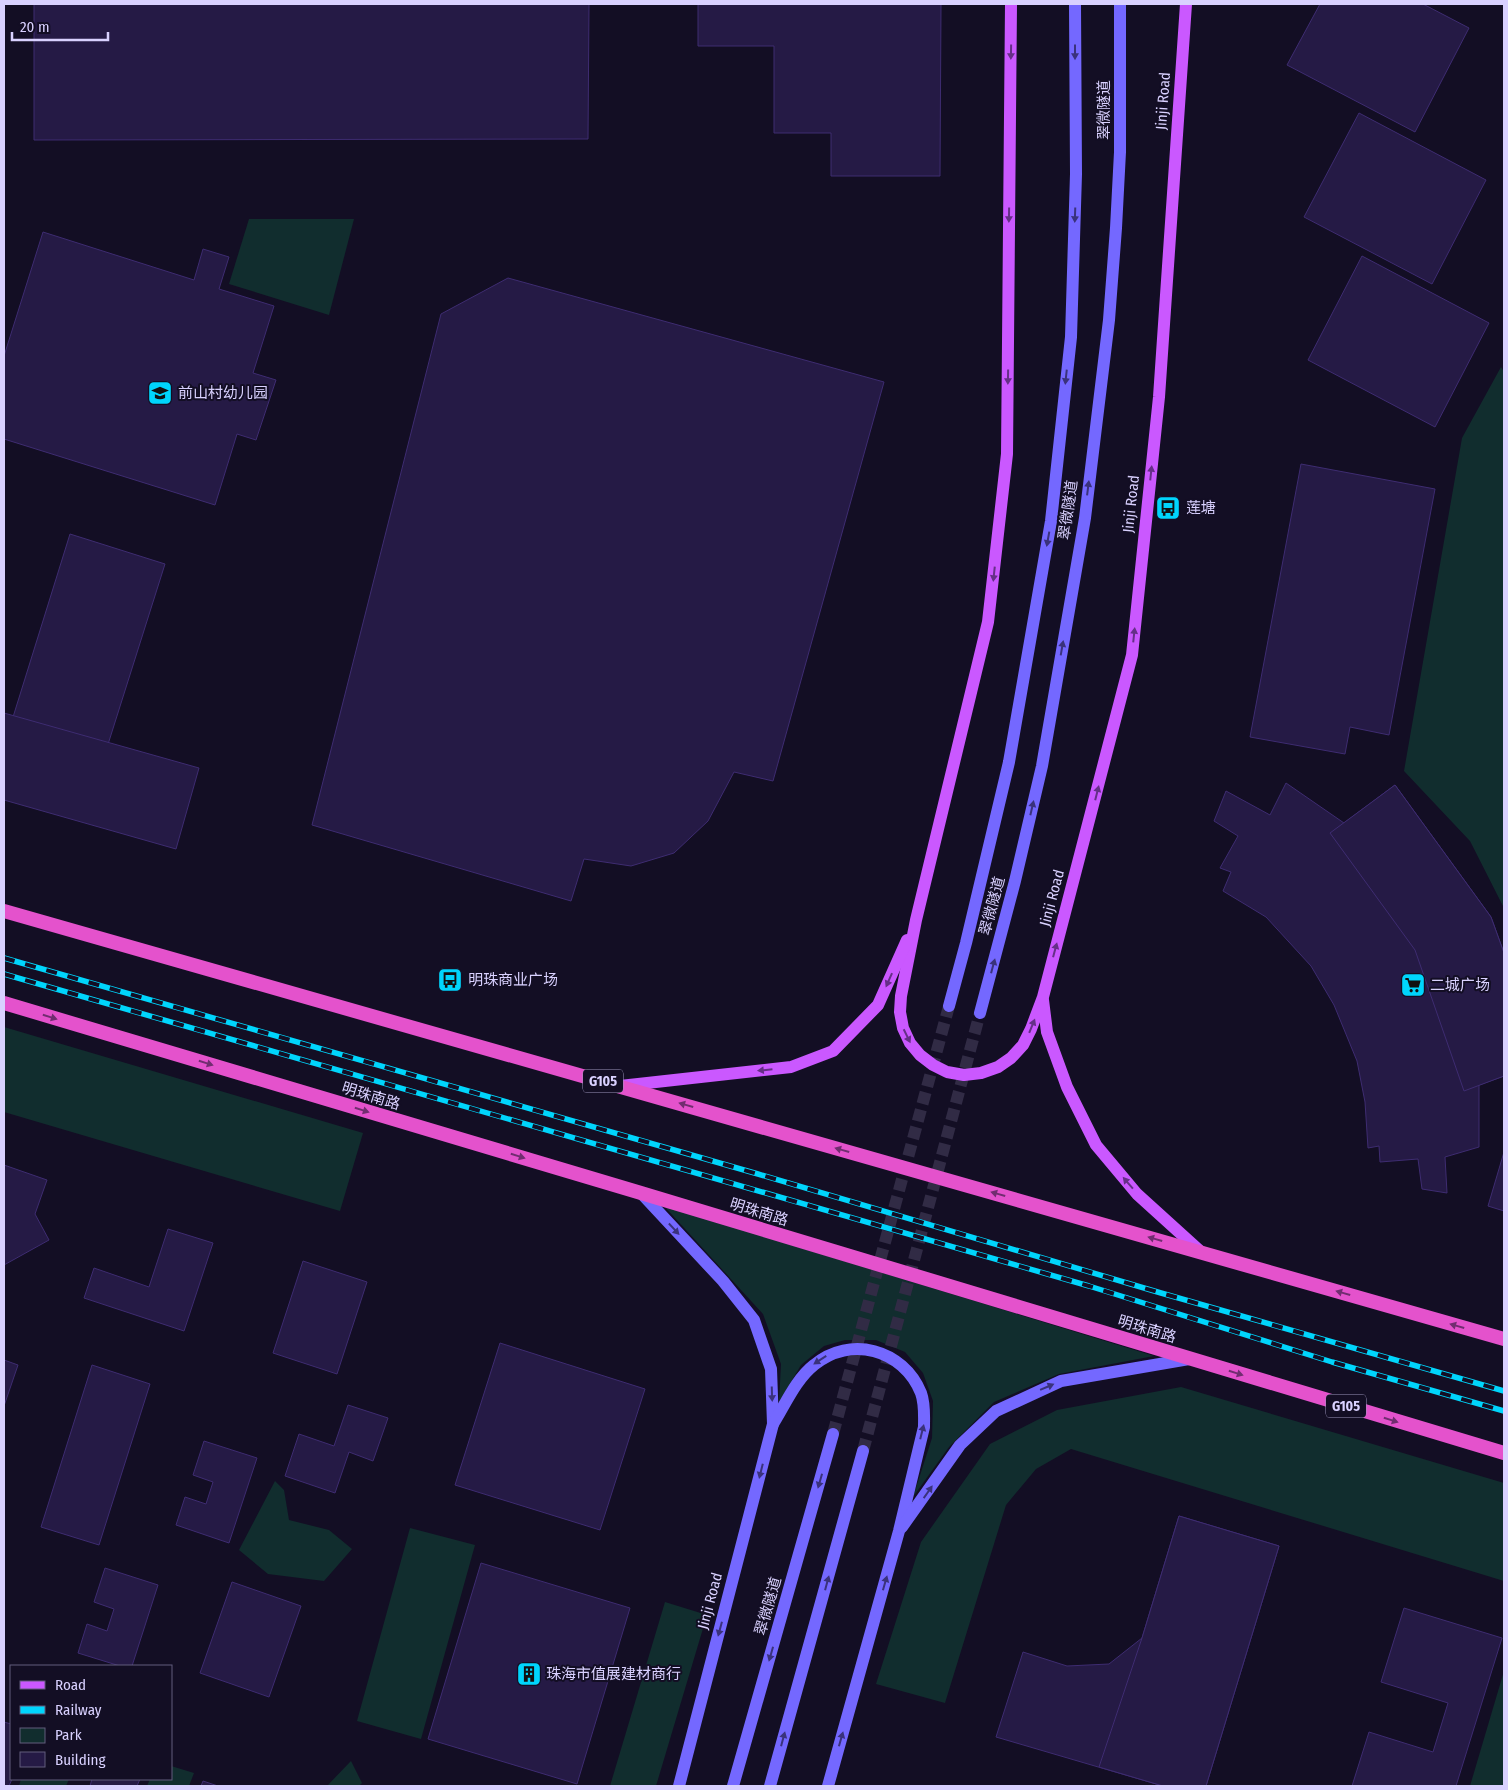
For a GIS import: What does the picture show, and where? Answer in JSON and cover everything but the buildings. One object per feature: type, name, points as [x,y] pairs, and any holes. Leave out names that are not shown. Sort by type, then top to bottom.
[{"type":"highway","name":"G105","points":[[4,911],[1504,1339]]},
{"type":"highway","name":"明珠南路","points":[[4,1003],[1504,1453]]},
{"type":"main road","points":[[1011,4],[1006,464],[988,622],[916,920],[901,996],[900,1012],[903,1028],[910,1043],[920,1055],[933,1065],[947,1072],[964,1075],[981,1073],[998,1067],[1011,1058],[1023,1045],[1043,997]]},
{"type":"main road","name":"翠微隧道","points":[[948,1006],[966,943],[1009,762],[1051,521],[1071,337],[1076,174],[1075,4]]},
{"type":"main road","name":"翠微隧道","points":[[980,1013],[1015,881],[1042,766],[1085,518],[1109,320],[1116,237],[1120,152],[1120,4]]},
{"type":"main road","name":"Jinji Road","points":[[1043,997],[1132,655],[1158,396],[1186,4]]},
{"type":"main road","points":[[619,1086],[791,1067],[833,1051],[878,1005],[916,920]]},
{"type":"main road","points":[[1043,997],[1046,1032],[1067,1087],[1096,1145],[1138,1194],[1201,1252]]},
{"type":"main road","points":[[641,1193],[723,1281],[754,1320],[771,1369],[773,1424]]},
{"type":"main road","points":[[773,1424],[801,1378],[813,1365],[827,1356],[843,1350],[860,1348],[877,1351],[892,1357],[904,1367],[914,1380],[921,1394],[924,1410],[924,1427],[899,1531],[828,1786]]},
{"type":"main road","points":[[899,1531],[960,1445],[996,1411],[1061,1381],[1189,1359]]},
{"type":"main road","name":"Jinji Road","points":[[679,1786],[773,1424]]},
{"type":"main road","name":"翠微隧道","points":[[733,1786],[833,1434]]},
{"type":"main road","points":[[770,1786],[863,1451]]},
{"type":"green space","points":[[249,219],[354,219],[329,315],[229,284]]},
{"type":"green space","points":[[1501,367],[1504,372],[1504,908],[1470,841],[1404,771],[1462,438]]},
{"type":"green space","points":[[4,1027],[363,1133],[340,1211],[4,1112]]},
{"type":"green space","points":[[664,1206],[1154,1356],[1059,1374],[994,1402],[949,1447],[913,1497],[932,1438],[933,1401],[923,1373],[905,1352],[876,1340],[845,1340],[824,1346],[801,1365],[779,1402],[781,1364],[763,1314]]},
{"type":"green space","points":[[1181,1387],[1504,1483],[1504,1581],[1071,1449],[1036,1469],[1006,1505],[945,1703],[876,1684],[921,1542],[990,1444],[1057,1410]]},
{"type":"green space","points":[[275,1481],[284,1490],[289,1520],[329,1530],[352,1549],[324,1581],[268,1574],[239,1550]]},
{"type":"green space","points":[[410,1528],[475,1545],[421,1739],[357,1721]]},
{"type":"green space","points":[[665,1602],[707,1615],[656,1786],[610,1786]]},
{"type":"green space","points":[[1504,1671],[1504,1786],[1470,1786]]},
{"type":"green space","points":[[351,1761],[362,1783],[359,1786],[327,1786]]},
{"type":"green space","points":[[172,1766],[194,1773],[189,1786],[147,1786],[150,1780],[172,1780]]},
{"type":"green space","points":[[21,1780],[69,1780],[66,1786],[19,1786]]},
{"type":"tunnel","points":[[833,1434],[949,1006]]},
{"type":"tunnel","points":[[863,1451],[980,1013]]},
{"type":"railway","points":[[4,958],[758,1174],[1161,1293],[1504,1391]]},
{"type":"railway","points":[[4,974],[1089,1286],[1332,1362],[1504,1411]]},
{"type":"place","name":"前山村幼儿园","points":[[160,393]]},
{"type":"place","name":"莲塘","points":[[1168,508]]},
{"type":"place","name":"明珠商业广场","points":[[450,980]]},
{"type":"place","name":"二城广场","points":[[1413,985]]},
{"type":"place","name":"珠海市值展建材商行","points":[[529,1674]]}]
